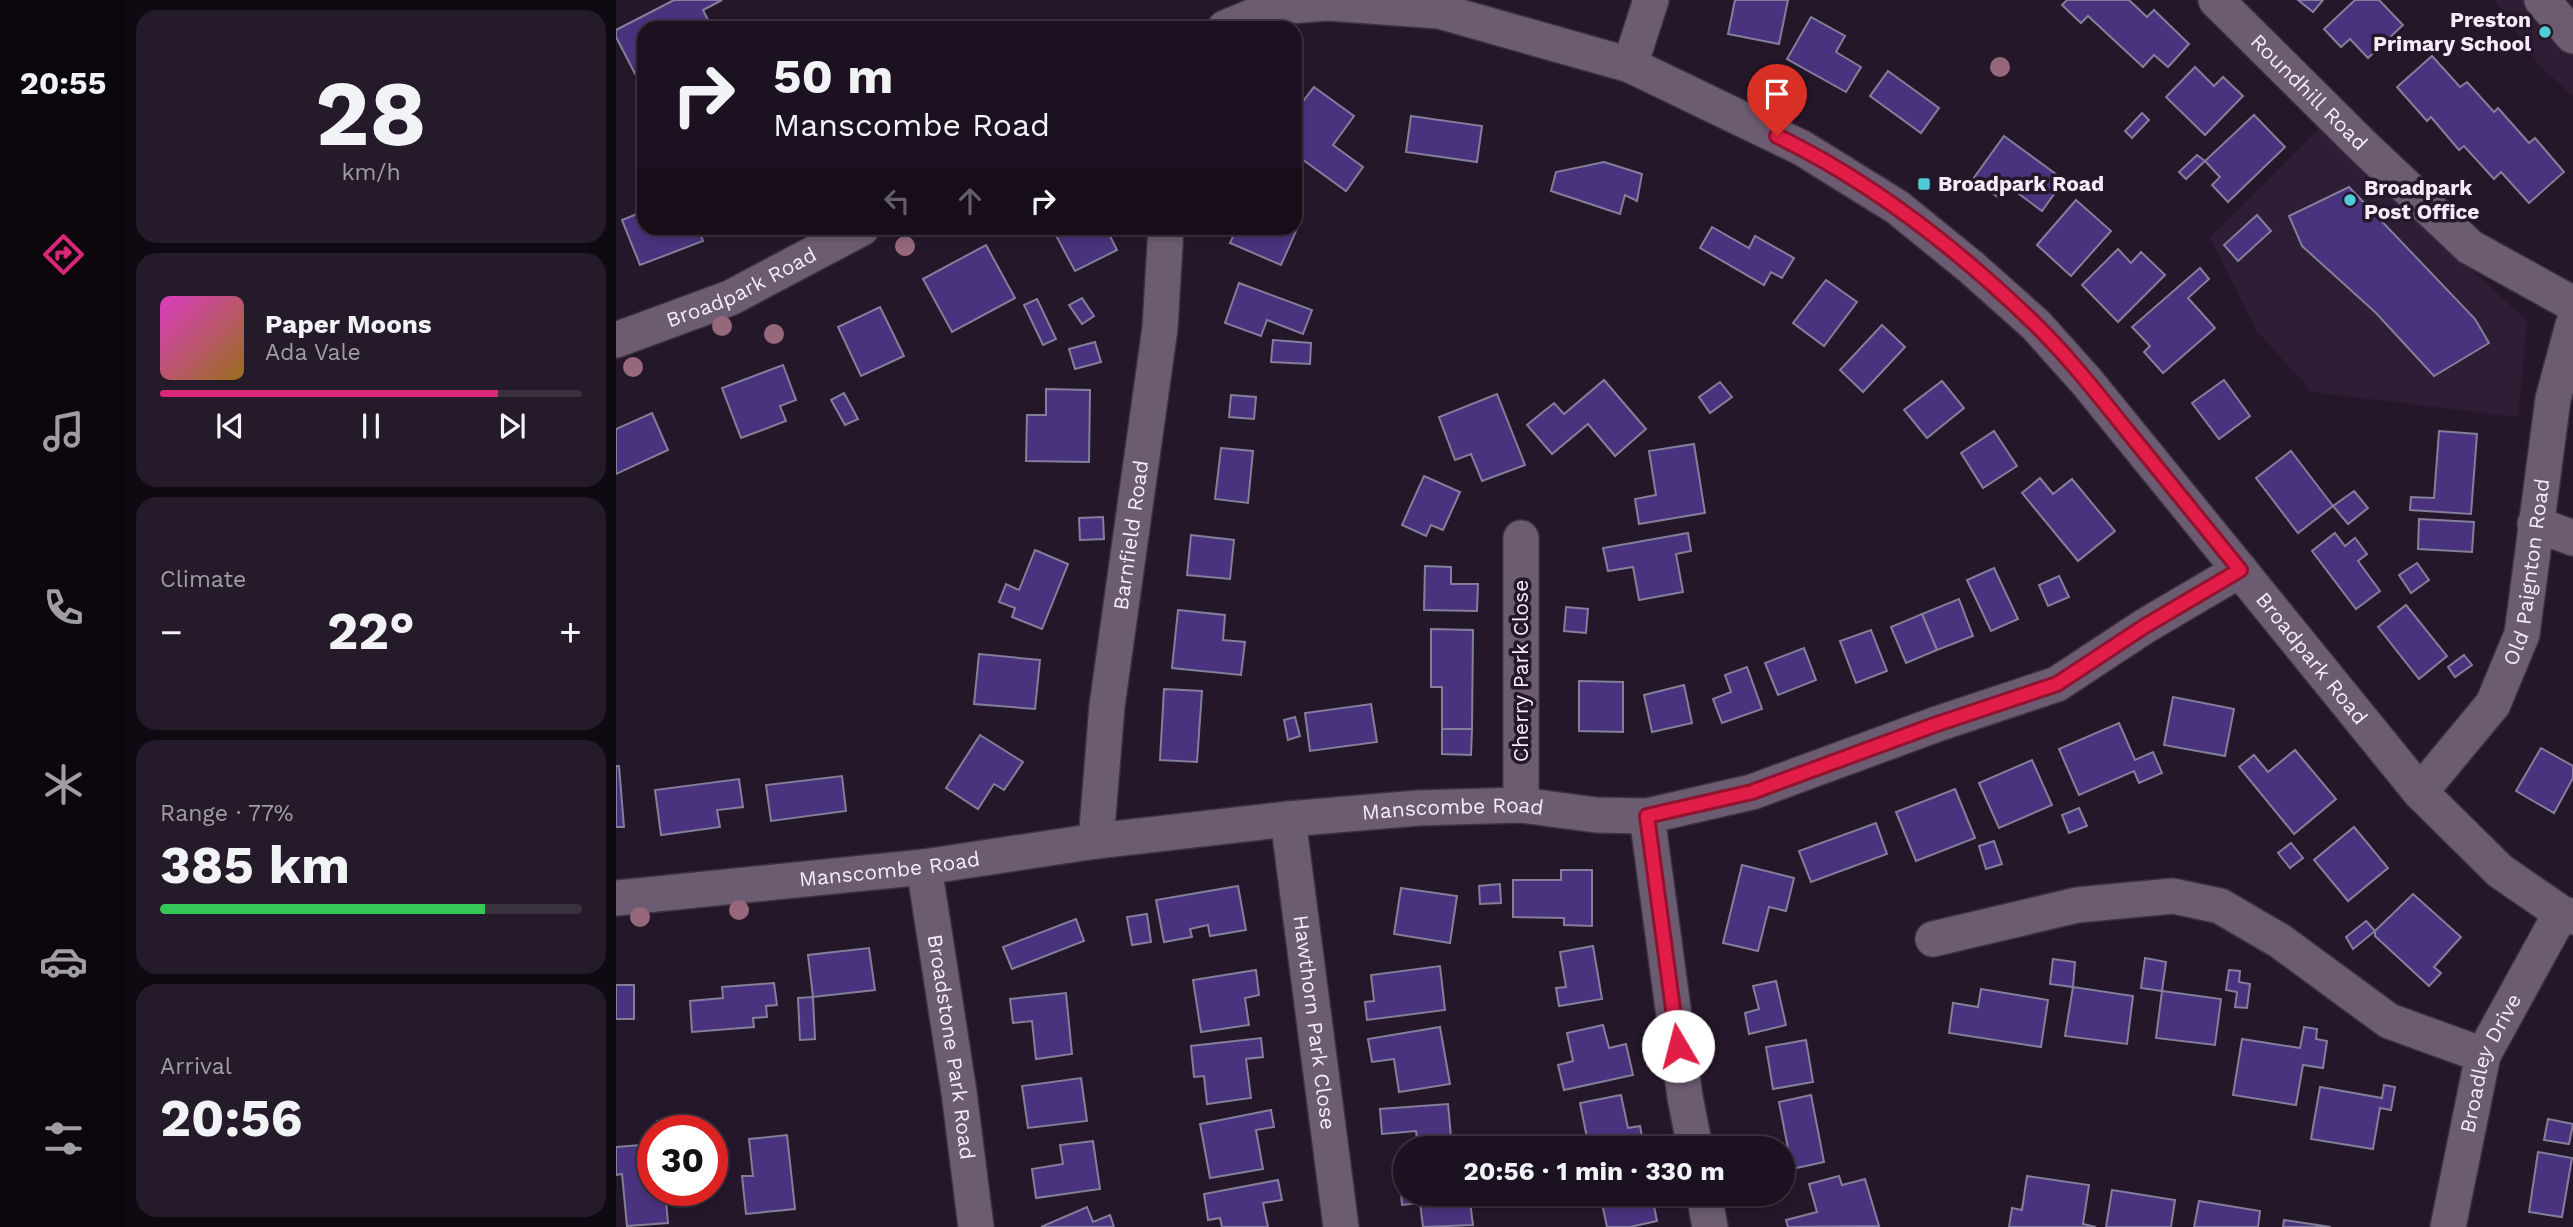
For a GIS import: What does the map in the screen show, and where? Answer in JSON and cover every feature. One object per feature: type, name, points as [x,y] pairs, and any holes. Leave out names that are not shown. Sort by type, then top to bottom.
[{"type":"street","points":[[1630,65],[1651,0]]},
{"type":"street","name":"Roundhill Road","points":[[2216,0],[2362,145],[2470,247],[2573,304]]},
{"type":"street","points":[[2542,0],[2573,36]]},
{"type":"street","name":"Broadpark Road","points":[[1221,18],[1275,7],[1328,3],[1439,11],[1630,65],[1802,148],[1897,207],[1972,267],[2036,325],[2087,382],[2420,792],[2500,871],[2567,915]]},
{"type":"street","name":"Broadpark Road","points":[[616,340],[730,298],[849,235]]},
{"type":"street","name":"Barnfield Road","points":[[1096,842],[1107,706],[1160,328],[1166,235]]},
{"type":"street","name":"Old Paignton Road","points":[[2420,792],[2493,704],[2522,634],[2553,399],[2573,326]]},
{"type":"street","points":[[2535,524],[2573,538]]},
{"type":"street","name":"Cherry Park Close","points":[[1521,538],[1521,805]]},
{"type":"street","name":"Manscombe Road","points":[[616,898],[924,867],[1096,842],[1288,819],[1418,808],[1521,805],[1596,815],[1647,816],[1752,792],[1937,724],[2057,684],[2145,626],[2240,570]]},
{"type":"street","points":[[1647,816],[1693,1136]]},
{"type":"street","name":"Hawthorn Park Close","points":[[1288,819],[1341,1227]]},
{"type":"street","name":"Broadstone Park Road","points":[[924,867],[959,1092],[976,1227]]},
{"type":"street","points":[[1933,939],[2077,905],[2172,896],[2184,898],[2220,906],[2280,941],[2389,1021],[2483,1055]]},
{"type":"street","name":"Broadley Drive","points":[[2448,1227],[2483,1055],[2567,915]]},
{"type":"street","points":[[1706,1206],[1710,1227]]},
{"type":"shaded area","name":"Preston Primary School","points":[[2495,0],[2573,0],[2573,96],[2539,65]]},
{"type":"shaded area","points":[[2320,128],[2527,321],[2518,417],[2312,392],[2257,331],[2210,237]]},
{"type":"building","points":[[674,0],[722,0],[703,10],[708,21],[637,21],[637,78],[616,37],[616,30]]},
{"type":"building","points":[[1735,0],[1788,0],[1779,44],[1728,34]]},
{"type":"building","points":[[2067,0],[2129,0],[2147,17],[2154,10],[2189,44],[2168,67],[2154,55],[2143,67],[2088,16],[2081,23],[2062,5]]},
{"type":"building","points":[[2298,0],[2323,0],[2313,12]]},
{"type":"building","points":[[2355,0],[2379,0],[2403,25],[2368,58],[2350,39],[2341,47],[2324,29]]},
{"type":"building","points":[[1811,17],[1845,36],[1836,52],[1861,67],[1846,92],[1787,59]]},
{"type":"building","points":[[2432,56],[2460,87],[2467,82],[2494,112],[2498,108],[2529,143],[2535,138],[2564,172],[2529,203],[2501,172],[2494,179],[2464,146],[2459,150],[2431,117],[2427,121],[2397,87]]},
{"type":"building","points":[[2195,67],[2214,86],[2223,77],[2243,96],[2205,135],[2166,97]]},
{"type":"building","points":[[1888,71],[1939,108],[1921,133],[1870,96]]},
{"type":"building","points":[[1314,87],[1354,116],[1333,145],[1363,167],[1346,191],[1302,159],[1302,103]]},
{"type":"building","points":[[2142,113],[2149,120],[2132,138],[2125,131]]},
{"type":"building","points":[[2254,115],[2285,147],[2228,202],[2212,185],[2220,177],[2205,161]]},
{"type":"building","points":[[1411,116],[1482,126],[1477,162],[1406,152]]},
{"type":"building","points":[[2004,136],[2064,180],[2042,211],[2008,186],[1999,198],[1973,179]]},
{"type":"building","points":[[2197,155],[2205,161],[2186,179],[2179,172]]},
{"type":"building","points":[[1604,162],[1642,174],[1637,201],[1625,195],[1620,214],[1551,191],[1556,172]]},
{"type":"building","points":[[2349,187],[2475,319],[2489,343],[2434,376],[2376,313],[2302,246],[2289,216]]},
{"type":"building","points":[[2076,200],[2111,231],[2071,276],[2037,245]]},
{"type":"building","points":[[637,214],[637,235],[701,235],[703,241],[640,265],[622,220]]},
{"type":"building","points":[[2257,215],[2271,231],[2238,261],[2224,245]]},
{"type":"building","points":[[1712,227],[1749,248],[1755,236],[1794,258],[1782,278],[1771,272],[1764,285],[1700,248]]},
{"type":"building","points":[[1056,235],[1110,235],[1117,250],[1075,271]]},
{"type":"building","points":[[1234,235],[1294,235],[1281,265],[1230,243]]},
{"type":"building","points":[[986,245],[1015,298],[952,332],[923,279]]},
{"type":"building","points":[[2118,249],[2131,263],[2141,252],[2165,275],[2118,322],[2082,285]]},
{"type":"building","points":[[2200,268],[2209,279],[2188,298],[2215,328],[2163,373],[2144,352],[2150,346],[2132,327]]},
{"type":"building","points":[[1826,280],[1857,302],[1824,346],[1793,323]]},
{"type":"building","points":[[1239,283],[1312,310],[1303,334],[1267,320],[1261,336],[1225,323]]},
{"type":"building","points":[[1082,298],[1094,316],[1082,324],[1069,305]]},
{"type":"building","points":[[1037,299],[1056,339],[1043,345],[1024,305]]},
{"type":"building","points":[[880,307],[904,356],[861,376],[838,327]]},
{"type":"building","points":[[1882,325],[1905,347],[1863,392],[1840,370]]},
{"type":"building","points":[[1273,340],[1311,343],[1310,364],[1271,362]]},
{"type":"building","points":[[1095,342],[1101,362],[1075,369],[1069,349]]},
{"type":"building","points":[[783,365],[796,400],[780,406],[786,421],[741,438],[722,388]]},
{"type":"building","points":[[1604,380],[1646,429],[1615,456],[1588,424],[1552,454],[1527,425],[1554,403],[1564,414]]},
{"type":"building","points":[[2224,380],[2250,416],[2219,439],[2192,403]]},
{"type":"building","points":[[1942,381],[1964,408],[1927,438],[1904,410]]},
{"type":"building","points":[[1720,382],[1732,397],[1710,413],[1699,397]]},
{"type":"building","points":[[1046,389],[1090,390],[1089,462],[1026,461],[1027,415],[1046,415]]},
{"type":"building","points":[[844,393],[858,419],[845,425],[831,400]]},
{"type":"building","points":[[1497,394],[1525,465],[1482,481],[1471,454],[1455,460],[1439,417]]},
{"type":"building","points":[[1231,395],[1256,397],[1254,419],[1229,417]]},
{"type":"building","points":[[652,413],[668,450],[616,474],[616,429]]},
{"type":"building","points":[[1994,431],[2017,466],[1983,488],[1961,453]]},
{"type":"building","points":[[2439,431],[2477,434],[2471,514],[2410,510],[2411,497],[2434,498]]},
{"type":"building","points":[[1694,444],[1705,513],[1639,524],[1635,499],[1656,495],[1649,451]]},
{"type":"building","points":[[1221,448],[1253,451],[1248,503],[1215,499]]},
{"type":"building","points":[[2291,451],[2333,506],[2298,533],[2256,478]]},
{"type":"building","points":[[1424,476],[1460,492],[1443,530],[1431,525],[1426,536],[1402,525]]},
{"type":"building","points":[[2040,478],[2053,494],[2072,479],[2115,531],[2078,561],[2022,493]]},
{"type":"building","points":[[2354,491],[2368,508],[2348,524],[2333,506]]},
{"type":"building","points":[[1103,517],[1104,539],[1080,540],[1079,518]]},
{"type":"building","points":[[2419,519],[2474,522],[2472,552],[2418,549]]},
{"type":"building","points":[[1688,533],[1691,551],[1676,554],[1683,592],[1639,600],[1633,567],[1608,571],[1603,548]]},
{"type":"building","points":[[2335,533],[2345,546],[2355,538],[2367,554],[2358,561],[2380,591],[2356,609],[2312,551]]},
{"type":"building","points":[[1191,535],[1234,540],[1230,579],[1187,575]]},
{"type":"building","points":[[1035,550],[1068,564],[1042,629],[1012,617],[1015,608],[999,602],[1006,584],[1019,590]]},
{"type":"building","points":[[2417,563],[2429,580],[2411,593],[2399,575]]},
{"type":"building","points":[[1425,566],[1451,567],[1451,584],[1478,584],[1477,611],[1424,610]]},
{"type":"building","points":[[1994,568],[2018,619],[1991,631],[1967,580]]},
{"type":"building","points":[[2059,576],[2069,597],[2048,606],[2039,585]]},
{"type":"building","points":[[1959,599],[1973,636],[1937,650],[1922,614]]},
{"type":"building","points":[[2406,605],[2447,656],[2419,679],[2378,627]]},
{"type":"building","points":[[1566,607],[1588,609],[1586,633],[1564,631]]},
{"type":"building","points":[[1178,610],[1225,615],[1223,640],[1245,642],[1241,675],[1172,668]]},
{"type":"building","points":[[1922,614],[1937,650],[1906,663],[1891,627]]},
{"type":"building","points":[[1431,629],[1473,630],[1472,729],[1442,729],[1442,687],[1431,687]]},
{"type":"building","points":[[1871,630],[1887,671],[1856,683],[1840,641]]},
{"type":"building","points":[[1804,648],[1816,680],[1778,695],[1765,663]]},
{"type":"building","points":[[979,654],[1040,660],[1035,709],[974,704]]},
{"type":"building","points":[[2464,655],[2472,665],[2455,677],[2448,667]]},
{"type":"building","points":[[1747,667],[1762,709],[1722,723],[1713,699],[1731,692],[1725,675]]},
{"type":"building","points":[[1579,681],[1623,682],[1623,732],[1579,731]]},
{"type":"building","points":[[1684,685],[1692,723],[1652,732],[1644,695]]},
{"type":"building","points":[[1164,689],[1202,691],[1197,762],[1160,760]]},
{"type":"building","points":[[2173,697],[2234,709],[2225,756],[2164,745]]},
{"type":"building","points":[[1371,704],[1377,742],[1310,751],[1305,713]]},
{"type":"building","points":[[1295,717],[1300,736],[1288,740],[1284,720]]},
{"type":"building","points":[[2119,723],[2135,760],[2153,752],[2162,773],[2139,783],[2134,771],[2079,795],[2059,749]]},
{"type":"building","points":[[1442,729],[1472,729],[1471,755],[1442,754]]},
{"type":"building","points":[[980,735],[1023,762],[1004,790],[994,784],[978,809],[946,788]]},
{"type":"building","points":[[2541,748],[2573,766],[2573,778],[2554,813],[2516,791]]},
{"type":"building","points":[[2295,750],[2336,799],[2294,834],[2239,767],[2254,755],[2268,772]]},
{"type":"building","points":[[2032,760],[2052,805],[1999,828],[1979,783]]},
{"type":"building","points":[[616,766],[619,766],[624,827],[616,827]]},
{"type":"building","points":[[842,776],[846,811],[771,821],[766,785]]},
{"type":"building","points":[[739,779],[743,807],[717,810],[720,827],[661,835],[655,790]]},
{"type":"building","points":[[1955,789],[1975,838],[1916,861],[1896,812]]},
{"type":"building","points":[[2079,808],[2087,826],[2069,833],[2062,815]]},
{"type":"building","points":[[1876,823],[1887,854],[1811,882],[1799,851]]},
{"type":"building","points":[[2354,827],[2388,868],[2348,901],[2314,860]]},
{"type":"building","points":[[1994,841],[2002,864],[1986,869],[1979,846]]},
{"type":"building","points":[[2291,843],[2303,858],[2290,868],[2278,853]]},
{"type":"building","points":[[1742,865],[1794,878],[1786,911],[1769,907],[1758,951],[1723,943]]},
{"type":"building","points":[[1561,870],[1592,870],[1592,926],[1564,925],[1564,918],[1513,917],[1513,880],[1561,880]]},
{"type":"building","points":[[1500,884],[1501,903],[1480,904],[1479,886]]},
{"type":"building","points":[[1238,886],[1246,930],[1210,936],[1208,925],[1190,929],[1192,937],[1164,942],[1156,900]]},
{"type":"building","points":[[1401,888],[1457,896],[1450,943],[1394,934]]},
{"type":"building","points":[[2413,894],[2461,937],[2434,967],[2441,973],[2429,986],[2375,936],[2375,931]]},
{"type":"building","points":[[1147,914],[1151,942],[1132,945],[1127,917]]},
{"type":"building","points":[[1076,919],[1084,941],[1012,969],[1003,947]]},
{"type":"building","points":[[2366,921],[2375,931],[2353,949],[2346,937]]},
{"type":"building","points":[[1593,946],[1602,999],[1559,1006],[1556,988],[1566,987],[1560,952]]},
{"type":"building","points":[[869,948],[875,990],[813,997],[808,955]]},
{"type":"building","points":[[2145,958],[2166,962],[2162,991],[2141,988]]},
{"type":"building","points":[[2053,959],[2075,962],[2073,987],[2050,984]]},
{"type":"building","points":[[1440,966],[1445,1010],[1367,1020],[1365,1002],[1374,1001],[1371,975]]},
{"type":"building","points":[[1256,970],[1259,995],[1245,998],[1249,1025],[1201,1032],[1193,980]]},
{"type":"building","points":[[2229,970],[2240,971],[2239,982],[2250,984],[2247,1008],[2235,1007],[2237,992],[2226,990]]},
{"type":"building","points":[[1776,981],[1786,1025],[1749,1034],[1745,1013],[1759,1009],[1753,986]]},
{"type":"building","points":[[774,983],[777,1005],[766,1006],[767,1017],[753,1018],[754,1027],[692,1032],[690,1001],[723,998],[722,987]]},
{"type":"building","points":[[616,985],[634,985],[634,1019],[616,1019]]},
{"type":"building","points":[[2073,987],[2133,996],[2127,1044],[2065,1036]]},
{"type":"building","points":[[1981,989],[2048,1000],[2041,1047],[1949,1033],[1953,1003],[1978,1007]]},
{"type":"building","points":[[2162,991],[2221,999],[2215,1045],[2156,1038]]},
{"type":"building","points":[[1066,993],[1072,1054],[1036,1059],[1032,1021],[1013,1023],[1010,999]]},
{"type":"building","points":[[813,997],[815,1039],[800,1040],[798,998]]},
{"type":"building","points":[[1603,1025],[1609,1048],[1626,1044],[1633,1075],[1564,1090],[1558,1065],[1573,1061],[1567,1033]]},
{"type":"building","points":[[1440,1027],[1450,1084],[1399,1092],[1394,1059],[1372,1062],[1368,1039]]},
{"type":"building","points":[[2304,1027],[2317,1029],[2316,1039],[2327,1041],[2323,1068],[2303,1065],[2296,1105],[2233,1095],[2242,1039],[2300,1048]]},
{"type":"building","points":[[1261,1038],[1263,1057],[1246,1059],[1251,1098],[1207,1104],[1204,1076],[1194,1077],[1191,1046]]},
{"type":"building","points":[[1806,1040],[1813,1082],[1773,1089],[1766,1047]]},
{"type":"building","points":[[1081,1078],[1087,1121],[1028,1128],[1022,1086]]},
{"type":"building","points":[[2384,1085],[2395,1087],[2391,1110],[2380,1108],[2373,1149],[2311,1139],[2320,1087],[2382,1098]]},
{"type":"building","points":[[1621,1095],[1628,1128],[1640,1126],[1642,1136],[1587,1136],[1580,1103]]},
{"type":"building","points":[[1811,1095],[1824,1162],[1795,1168],[1795,1136],[1786,1136],[1779,1102]]},
{"type":"building","points":[[1448,1104],[1451,1136],[1417,1136],[1416,1131],[1382,1134],[1380,1109]]},
{"type":"building","points":[[1271,1110],[1274,1127],[1256,1130],[1263,1169],[1210,1178],[1200,1124]]},
{"type":"building","points":[[2548,1119],[2573,1124],[2569,1144],[2544,1140]]},
{"type":"building","points":[[787,1135],[795,1209],[746,1214],[742,1176],[753,1176],[749,1139]]},
{"type":"building","points":[[1093,1141],[1100,1189],[1036,1198],[1032,1169],[1063,1164],[1060,1145]]},
{"type":"building","points":[[637,1145],[637,1206],[666,1206],[668,1223],[627,1226],[622,1174],[616,1175],[616,1147]]},
{"type":"building","points":[[2538,1152],[2572,1158],[2562,1217],[2529,1212]]},
{"type":"building","points":[[1839,1176],[1842,1185],[1865,1179],[1879,1226],[1788,1227],[1786,1220],[1817,1212],[1809,1184]]},
{"type":"building","points":[[2027,1176],[2089,1185],[2083,1224],[2096,1227],[2009,1227],[2012,1208],[2022,1210]]},
{"type":"building","points":[[1278,1180],[1282,1200],[1263,1203],[1268,1227],[1222,1227],[1220,1218],[1208,1220],[1204,1194]]},
{"type":"building","points":[[2112,1190],[2175,1200],[2171,1227],[2106,1227]]},
{"type":"building","points":[[2199,1201],[2260,1211],[2258,1227],[2194,1227]]},
{"type":"building","points":[[1420,1206],[1471,1206],[1473,1225],[1423,1227]]},
{"type":"building","points":[[1603,1206],[1654,1206],[1657,1221],[1630,1227],[1607,1227]]},
{"type":"building","points":[[1087,1207],[1093,1222],[1110,1215],[1114,1227],[1041,1227]]},
{"type":"building","points":[[2284,1220],[2331,1227],[2283,1227]]},
{"type":"place","name":"Preston Primary School","points":[[2545,32]]},
{"type":"place","name":"Broadpark Road","points":[[1924,184]]},
{"type":"place","name":"Broadpark Post Office","points":[[2350,200]]},
{"type":"route","points":[[1678,1046],[1647,816],[1752,792],[1937,724],[2057,684],[2145,626],[2240,570],[2087,382],[2036,325],[1972,267],[1897,207],[1802,148],[1777,136]]}]
